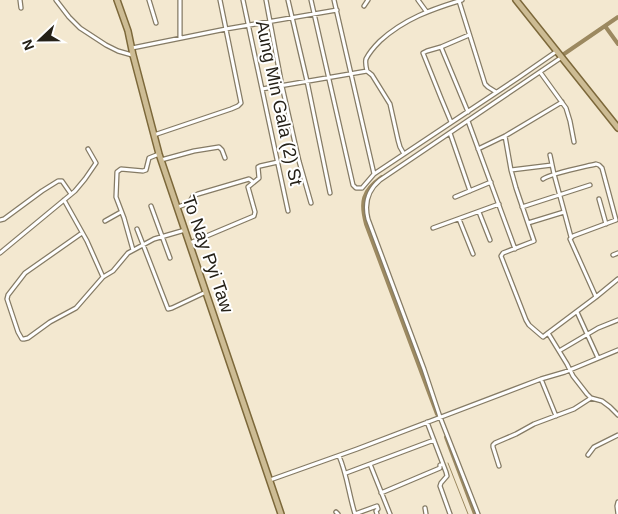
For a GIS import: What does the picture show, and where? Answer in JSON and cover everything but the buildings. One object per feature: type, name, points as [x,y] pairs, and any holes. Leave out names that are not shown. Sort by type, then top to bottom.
[{"type":"main road","name":"To Nay Pyi Taw","points":[[118,0],[128,31],[160,157],[280,514]]},
{"type":"main road","points":[[516,0],[618,128]]},
{"type":"street","points":[[20,0],[21,8]]},
{"type":"street","points":[[56,0],[80,28],[106,45],[133,55]]},
{"type":"street","points":[[149,0],[156,23]]},
{"type":"street","points":[[180,0],[180,38]]},
{"type":"street","points":[[154,135],[240,105],[241,100],[220,0]]},
{"type":"street","name":"Aung Min Gala (2) St","points":[[243,0],[288,211]]},
{"type":"street","points":[[266,0],[298,161],[311,203]]},
{"type":"street","points":[[288,0],[330,193]]},
{"type":"street","points":[[311,0],[352,180],[354,186],[359,188],[362,188],[374,174],[557,50]]},
{"type":"street","points":[[334,0],[374,174]]},
{"type":"street","points":[[364,6],[368,0]]},
{"type":"street","points":[[418,0],[426,11]]},
{"type":"street","points":[[367,71],[366,59],[375,45],[402,24],[426,11],[460,0],[485,84],[496,92]]},
{"type":"street","points":[[132,48],[226,29],[337,10]]},
{"type":"street","points":[[451,122],[423,54],[469,35]]},
{"type":"street","points":[[440,47],[468,112]]},
{"type":"street","points":[[478,514],[439,418],[424,369],[368,219],[366,206],[368,195],[374,184],[562,57]]},
{"type":"street","points":[[262,89],[367,71],[372,75],[390,104],[398,140],[404,154]]},
{"type":"street","points":[[540,72],[562,102],[568,114],[574,142]]},
{"type":"street","points":[[478,149],[505,136],[562,102]]},
{"type":"street","points":[[468,121],[515,249]]},
{"type":"street","points":[[450,133],[470,191]]},
{"type":"street","points":[[505,136],[511,170],[534,242],[501,255],[529,325],[543,337],[618,279]]},
{"type":"street","points":[[132,250],[116,197],[118,170],[143,171],[146,170],[150,158],[194,150],[219,148],[222,150],[225,158]]},
{"type":"street","points":[[0,253],[71,194],[85,179],[96,164],[88,149]]},
{"type":"street","points":[[550,155],[571,237],[571,244],[596,297]]},
{"type":"street","points":[[190,243],[254,216],[255,212],[248,187],[259,178],[258,167],[278,162]]},
{"type":"street","points":[[543,179],[554,174],[599,164],[602,168],[617,220],[571,237]]},
{"type":"street","points":[[511,170],[552,166]]},
{"type":"street","points":[[178,207],[190,203],[193,196],[198,194],[249,179],[253,182]]},
{"type":"street","points":[[0,220],[58,180],[62,181],[71,194]]},
{"type":"street","points":[[456,197],[491,182]]},
{"type":"street","points":[[522,207],[590,185]]},
{"type":"street","points":[[598,199],[606,224]]},
{"type":"street","points":[[64,200],[87,241],[103,277]]},
{"type":"street","points":[[433,228],[499,204]]},
{"type":"street","points":[[151,206],[170,258]]},
{"type":"street","points":[[105,221],[121,212]]},
{"type":"street","points":[[479,212],[490,240]]},
{"type":"street","points":[[528,223],[564,212]]},
{"type":"street","points":[[459,219],[473,254]]},
{"type":"street","points":[[137,229],[168,309],[206,292]]},
{"type":"street","points":[[82,233],[25,273],[8,294],[7,299],[22,339],[28,338],[50,322],[76,308],[103,277],[113,271],[132,250],[162,236],[185,230]]},
{"type":"street","points":[[613,255],[618,253]]},
{"type":"street","points":[[577,312],[598,358]]},
{"type":"street","points":[[559,351],[588,334],[618,320]]},
{"type":"street","points":[[548,333],[576,381],[591,398],[602,401],[618,415]]},
{"type":"street","points":[[269,481],[618,350]]},
{"type":"street","points":[[541,379],[556,416]]},
{"type":"street","points":[[499,466],[493,447],[495,443],[534,424],[578,407],[591,398]]},
{"type":"street","points":[[426,422],[447,476],[440,486],[450,514]]},
{"type":"street","points":[[588,455],[594,447],[618,435]]},
{"type":"street","points":[[346,473],[434,440]]},
{"type":"street","points":[[339,456],[346,473],[350,500],[355,514],[377,506],[377,514]]},
{"type":"street","points":[[370,464],[390,514]]},
{"type":"street","points":[[381,493],[440,468],[440,465],[443,464]]},
{"type":"street","points":[[618,502],[618,514]]},
{"type":"street","points":[[425,508],[426,514]]},
{"type":"waterway","points":[[564,54],[618,17]]},
{"type":"waterway","points":[[605,26],[618,44]]},
{"type":"waterway","points":[[382,177],[370,187],[364,198],[364,216],[437,414]]},
{"type":"waterway","points":[[446,437],[475,514]]},
{"type":"waterway","points":[[448,463],[468,514]]}]
